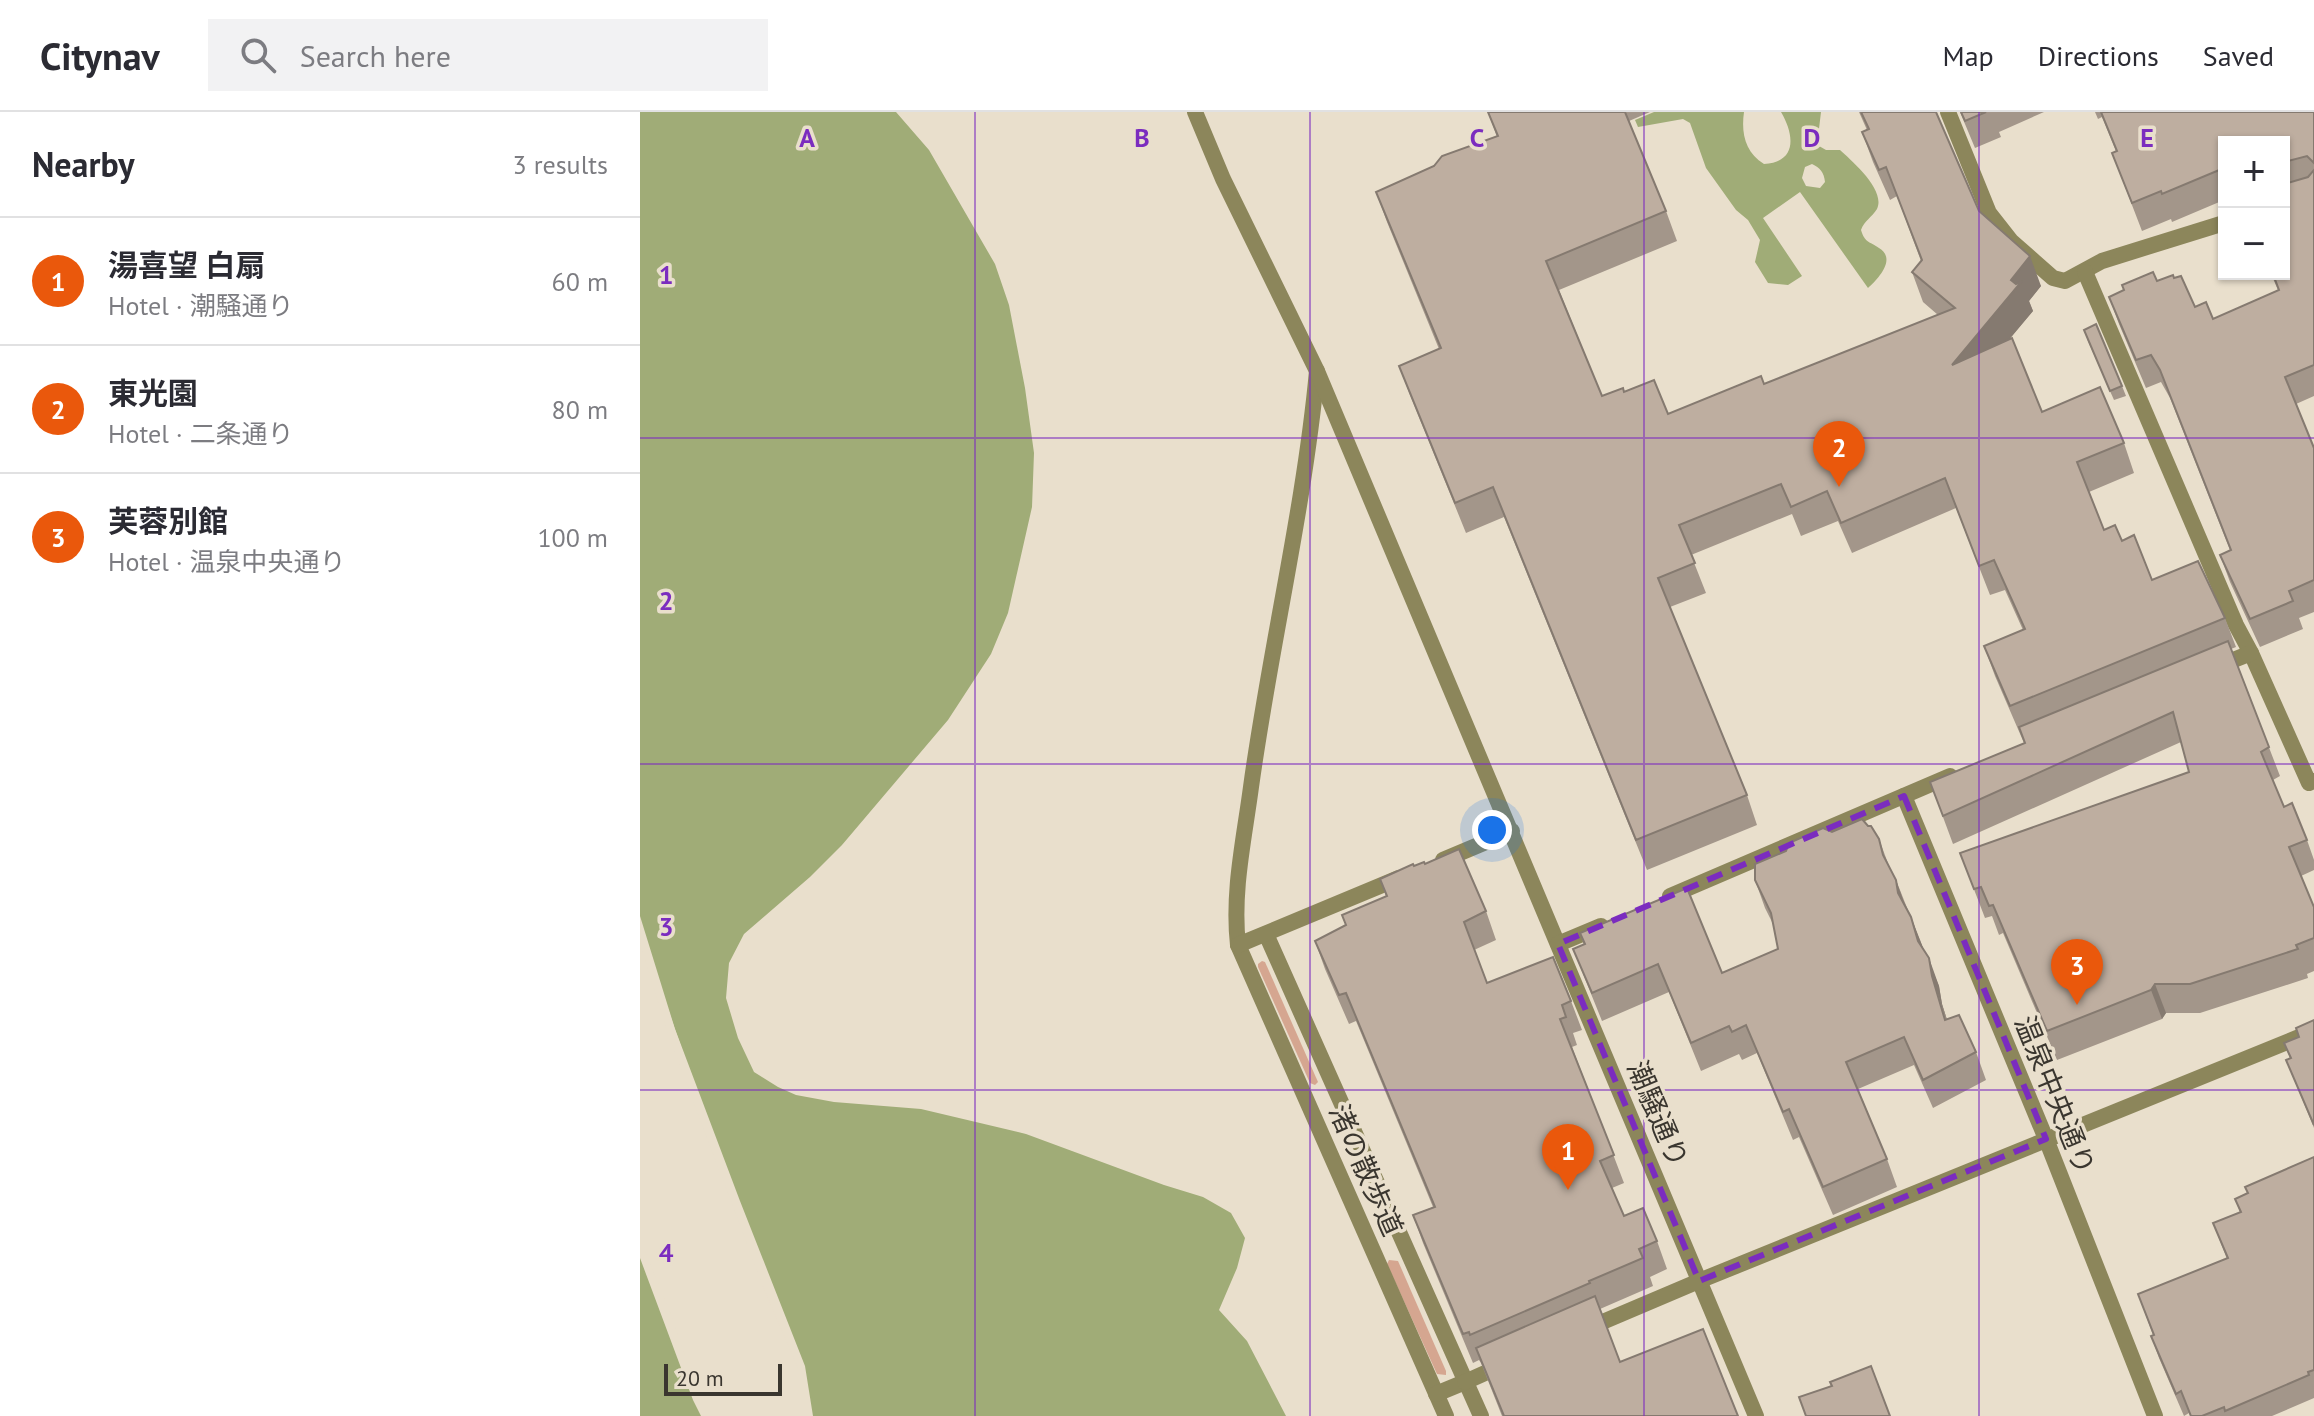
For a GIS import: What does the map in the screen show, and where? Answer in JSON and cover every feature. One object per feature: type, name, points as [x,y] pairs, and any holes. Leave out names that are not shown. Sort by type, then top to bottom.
[{"type":"street","name":"潮騒通り","points":[[1195,112],[1223,179],[1317,371],[1756,1416]]},
{"type":"street","points":[[1948,112],[1989,213],[2011,241],[2053,278],[2065,281],[2102,261],[2218,225]]},
{"type":"street","points":[[2085,272],[2236,625],[2312,786]]},
{"type":"street","points":[[1317,371],[1311,426],[1257,742],[1235,911],[1238,945],[1512,831]]},
{"type":"street","points":[[2193,676],[2251,653]]},
{"type":"street","points":[[1659,901],[1962,772]]},
{"type":"street","name":"温泉中央通り","points":[[1904,796],[2046,1139],[2155,1416]]},
{"type":"street","points":[[1558,944],[1616,919]]},
{"type":"street","points":[[1266,934],[1481,1416]]},
{"type":"street","name":"渚の散歩道","points":[[1238,945],[1446,1416]]},
{"type":"street","points":[[1568,1337],[2314,1031]]},
{"type":"street","points":[[1312,1112],[1340,1101]]},
{"type":"street","points":[[1363,1227],[1391,1215]]},
{"type":"street","points":[[1436,1394],[1524,1356]]},
{"type":"highlighted area","points":[[1904,796],[2046,1139],[1699,1281],[1558,944]]},
{"type":"shaded area","points":[[640,112],[896,112],[929,150],[995,264],[1009,305],[1034,453],[1032,507],[1008,613],[991,654],[948,720],[842,845],[744,934],[729,963],[726,998],[738,1038],[754,1072],[796,1095],[834,1102],[921,1109],[1026,1134],[1203,1197],[1231,1213],[1245,1238],[1237,1268],[1219,1310],[1247,1341],[1286,1416],[810,1416],[802,1367],[736,1204],[640,929]]},
{"type":"shaded area","points":[[1654,112],[1744,112],[1746,141],[1752,154],[1764,164],[1783,158],[1790,146],[1789,129],[1781,112],[1821,112],[1819,146],[1826,150],[1840,150],[1866,176],[1877,193],[1877,209],[1861,230],[1866,240],[1884,253],[1886,263],[1881,274],[1868,288],[1800,192],[1763,218],[1802,276],[1788,285],[1768,283],[1755,262],[1760,240],[1748,220],[1736,210],[1706,168],[1690,123],[1683,119],[1638,127],[1635,120]],"holes":[[[1812,164],[1821,171],[1824,179],[1820,188],[1806,186],[1802,178],[1805,167]]]},
{"type":"shaded area","points":[[1262,961],[1318,1082],[1315,1085],[1310,1083],[1258,967]]},
{"type":"shaded area","points":[[640,1251],[705,1416],[640,1416]]},
{"type":"shaded area","points":[[1389,1260],[1398,1261],[1446,1375],[1437,1374],[1387,1264]]},
{"type":"pier","points":[[640,916],[675,1029],[805,1366],[813,1416],[806,1416],[798,1368],[762,1284],[667,1031],[640,943]]},
{"type":"pier","points":[[640,1247],[644,1249],[670,1312],[709,1416],[701,1416],[693,1400],[640,1258]]},
{"type":"building","points":[[1488,112],[1625,112],[1666,211],[1546,261],[1602,396],[1623,388],[1624,392],[1654,380],[1668,414],[1761,376],[1764,384],[1955,308],[1912,272],[1922,260],[1886,167],[1879,170],[1862,132],[1869,129],[1861,112],[1936,112],[1979,211],[2030,256],[2011,280],[2016,284],[2022,281],[1952,365],[2012,338],[2042,412],[2100,387],[2124,443],[2077,462],[2104,530],[2115,525],[2122,541],[2134,535],[2152,580],[2198,561],[2225,618],[2010,706],[1984,646],[2025,629],[1994,560],[1979,566],[1945,478],[1841,523],[1827,491],[1791,507],[1781,484],[1679,525],[1695,563],[1658,578],[1747,795],[1636,840],[1493,487],[1455,503],[1399,366],[1441,348],[1376,192],[1434,166],[1442,156],[1498,136]]},
{"type":"building","points":[[1961,112],[1986,112],[1965,121]]},
{"type":"building","points":[[2101,112],[2314,112],[2314,163],[2307,156],[2290,160],[2290,136],[2218,136],[2218,171],[2132,203],[2112,153],[2117,151]]},
{"type":"building","points":[[2314,170],[2314,365],[2285,377],[2314,448],[2314,580],[2289,591],[2293,601],[2250,619],[2220,555],[2231,550],[2160,370],[2151,355],[2136,360],[2109,297],[2124,290],[2122,285],[2153,272],[2157,281],[2173,275],[2174,278],[2181,276],[2195,307],[2206,302],[2213,319],[2279,290],[2275,280],[2290,280],[2290,182],[2308,177]]},
{"type":"building","points":[[2096,324],[2122,386],[2110,391],[2084,330]]},
{"type":"building","points":[[2228,641],[2269,747],[2261,752],[2284,807],[2292,803],[2307,840],[2289,847],[2314,907],[2314,938],[2296,945],[2298,949],[2190,984],[2155,984],[2151,990],[2047,1031],[1993,905],[1989,906],[1981,887],[1974,889],[1960,853],[2189,772],[2173,712],[1943,816],[1930,782],[2025,743],[2019,727]]},
{"type":"building","points":[[1862,819],[1879,839],[1918,941],[1929,958],[1945,1020],[1959,1015],[1976,1052],[1923,1080],[1904,1037],[1846,1062],[1887,1159],[1823,1187],[1789,1109],[1783,1112],[1746,1025],[1732,1032],[1729,1026],[1691,1043],[1658,964],[1592,993],[1573,949],[1585,944],[1580,933],[1687,888],[1722,973],[1778,949],[1771,913],[1755,880],[1755,864],[1786,851],[1789,843],[1823,828],[1832,832]]},
{"type":"building","points":[[1459,849],[1486,911],[1464,922],[1487,983],[1553,957],[1571,1001],[1562,1005],[1566,1017],[1560,1019],[1614,1155],[1600,1161],[1624,1216],[1643,1208],[1657,1241],[1639,1249],[1643,1258],[1470,1335],[1469,1332],[1463,1334],[1413,1215],[1435,1207],[1346,993],[1339,995],[1315,941],[1346,925],[1342,915],[1387,896],[1380,879]]},
{"type":"building","points":[[2314,1020],[2314,1125],[2286,1060],[2291,1058],[2284,1043],[2299,1037],[2296,1028]]},
{"type":"building","points":[[2314,1157],[2314,1370],[2308,1372],[2309,1375],[2225,1411],[2224,1407],[2202,1416],[2191,1416],[2181,1391],[2176,1394],[2151,1336],[2154,1335],[2138,1294],[2228,1258],[2213,1223],[2241,1212],[2235,1199],[2248,1193],[2245,1187]]},
{"type":"building","points":[[1595,1296],[1620,1362],[1703,1329],[1738,1416],[1504,1416],[1476,1348]]},
{"type":"building","points":[[1871,1366],[1890,1416],[1806,1416],[1799,1397],[1832,1386],[1830,1382]]},
{"type":"place","name":"東光園","points":[[1839,487]]},
{"type":"place","name":"芙蓉別館","points":[[2077,1005]]},
{"type":"place","name":"湯喜望 白扇","points":[[1568,1190]]}]
